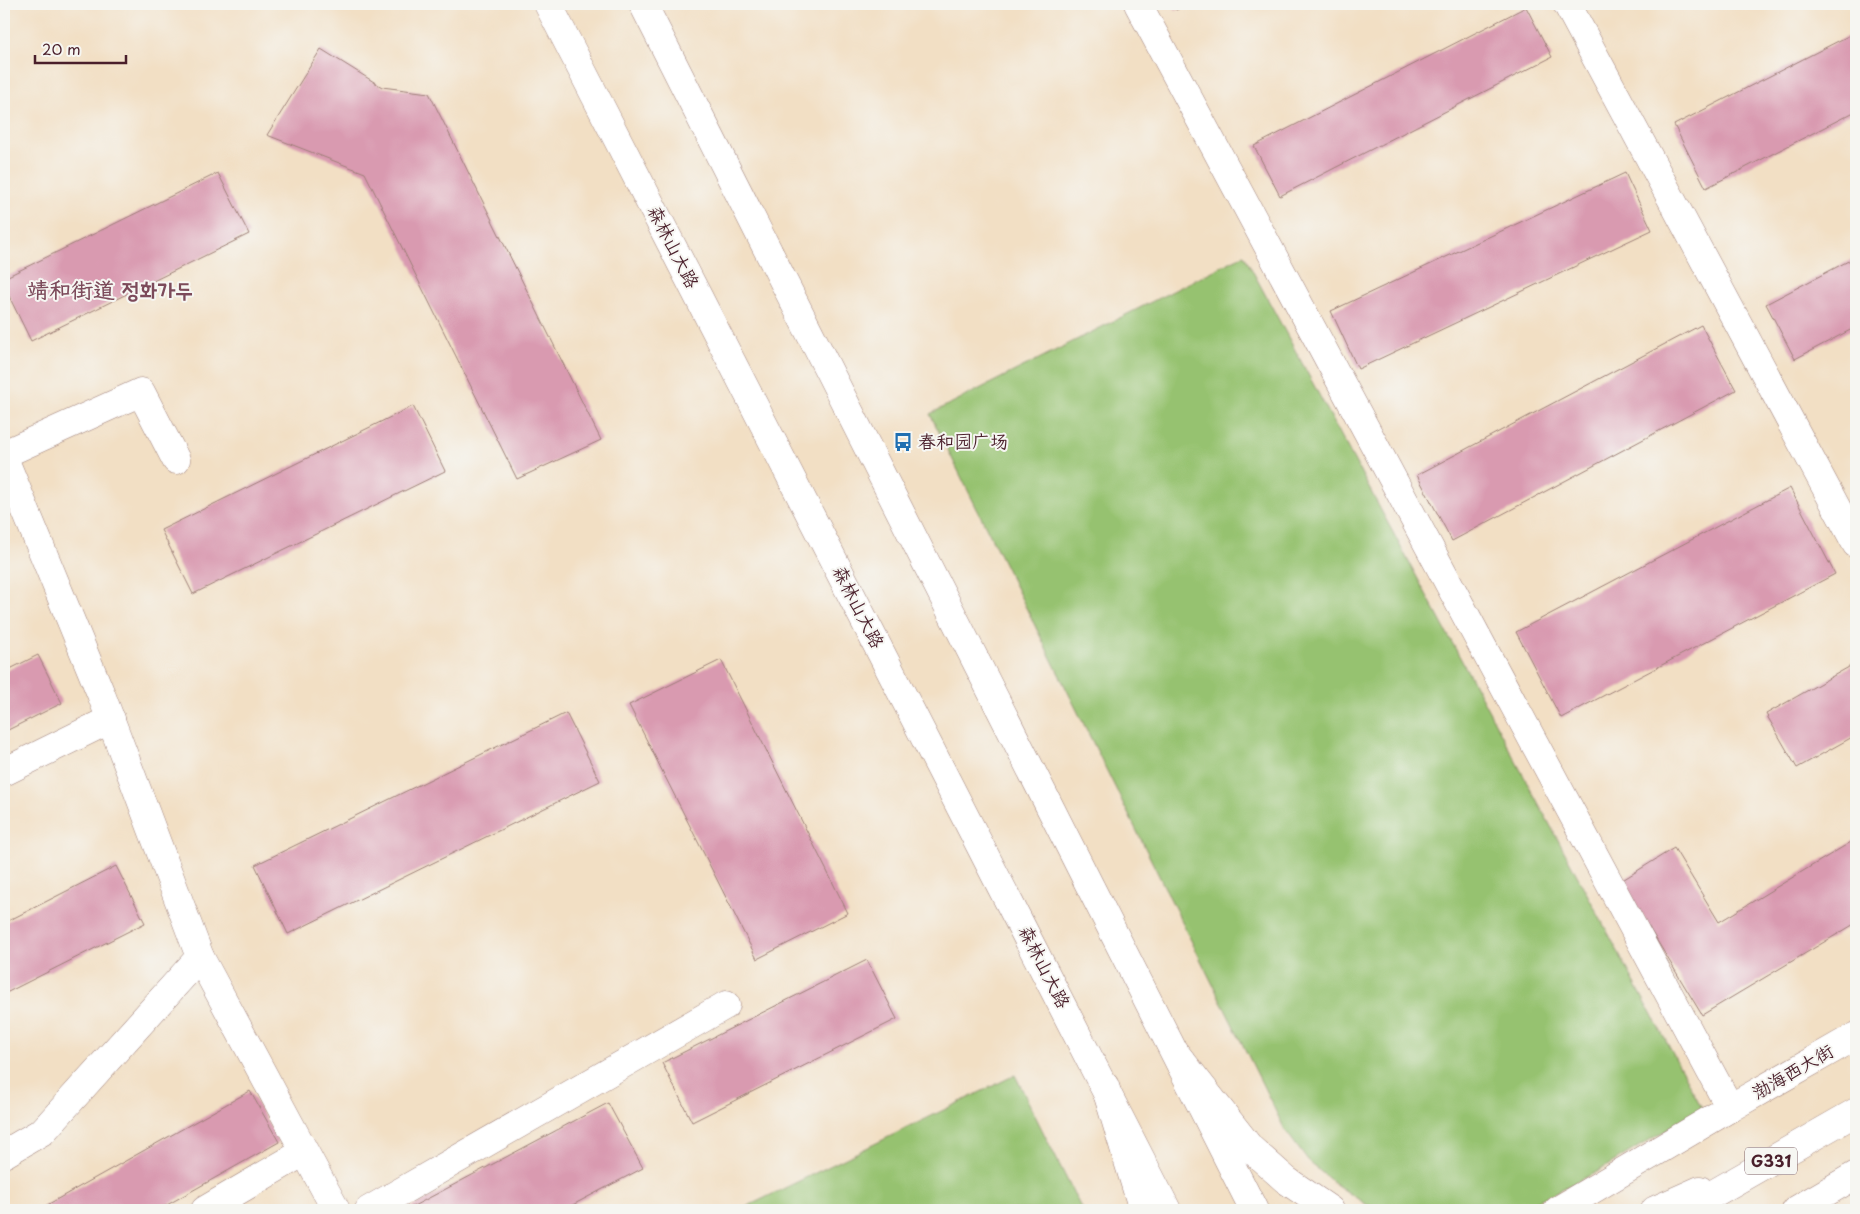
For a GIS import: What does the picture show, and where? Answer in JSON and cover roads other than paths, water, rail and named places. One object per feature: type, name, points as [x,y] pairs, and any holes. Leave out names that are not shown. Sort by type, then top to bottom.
[{"type":"main road","name":"森林山大路","points":[[548,4],[1167,1210]]},
{"type":"main road","points":[[642,4],[1254,1210]]},
{"type":"main road","points":[[1138,4],[1730,1108]]},
{"type":"main road","points":[[1567,4],[1856,544]]},
{"type":"main road","points":[[4,454],[141,392],[176,460]]},
{"type":"main road","points":[[4,458],[111,719],[200,957],[336,1210]]},
{"type":"main road","points":[[4,772],[111,719]]},
{"type":"main road","points":[[4,1154],[43,1131],[200,957]]},
{"type":"main road","points":[[369,1210],[726,1005]]},
{"type":"main road","name":"渤海西大街","points":[[1558,1210],[1856,1036]]},
{"type":"main road","points":[[1176,1054],[1250,1148],[1286,1180],[1330,1210]]},
{"type":"main road","points":[[1105,1086],[1143,1210]]},
{"type":"main road","name":"G331","points":[[1685,1210],[1856,1112]]},
{"type":"main road","points":[[1655,1210],[1792,1148]]},
{"type":"main road","points":[[204,1210],[304,1152]]},
{"type":"main road","points":[[1796,1210],[1856,1175]]},
{"type":"place","name":"春和园广场","points":[[903,442]]},
{"type":"district","name":"靖和街道 정화가두","points":[[110,290]]}]
